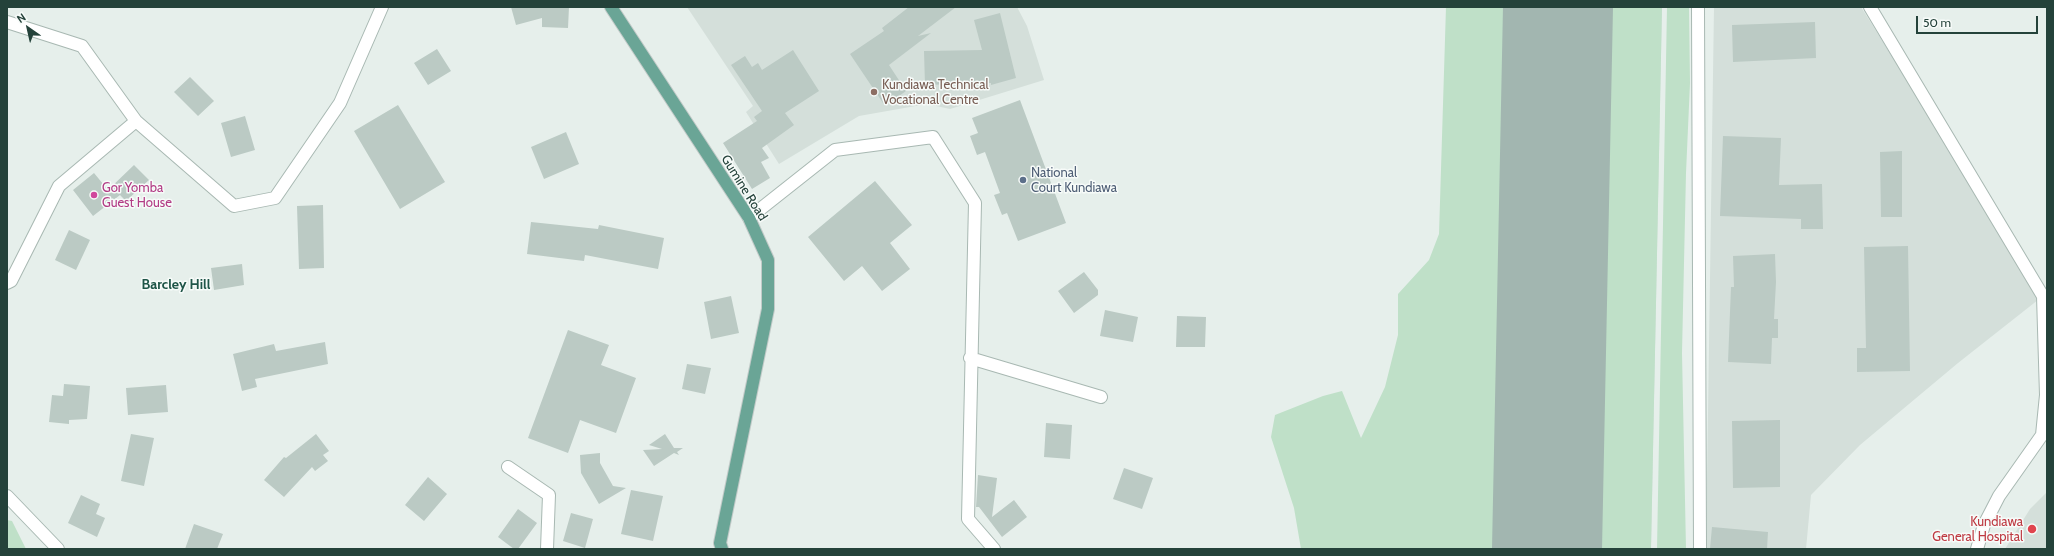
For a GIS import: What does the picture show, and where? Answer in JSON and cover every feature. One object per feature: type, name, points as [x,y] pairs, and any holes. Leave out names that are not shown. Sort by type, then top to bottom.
[{"type":"main road","name":"Gumine Road","points":[[611,7],[749,218],[768,260],[768,309],[720,543],[722,549]]},
{"type":"street","points":[[7,22],[82,46],[136,121],[234,206],[275,198],[340,103],[382,7]]},
{"type":"street","points":[[1698,7],[1700,549]]},
{"type":"street","points":[[1870,7],[2045,300],[2046,395],[2042,436],[1999,496],[1984,525],[1977,549]]},
{"type":"street","points":[[7,283],[11,281],[59,186],[136,121]]},
{"type":"street","points":[[749,218],[835,150],[933,137],[974,204],[968,520],[994,549]]},
{"type":"street","points":[[970,358],[1101,397]]},
{"type":"street","points":[[508,467],[549,495],[547,549]]},
{"type":"street","points":[[7,496],[58,549]]},
{"type":"shaded area","name":"Kundiawa Technical Vocational Centre","points":[[687,7],[1017,7],[1027,26],[1044,80],[950,109],[927,104],[859,116],[779,164],[746,112],[753,106]]},
{"type":"shaded area","points":[[1448,7],[1662,7],[1651,549],[1438,549]]},
{"type":"shaded area","points":[[1714,7],[1861,7],[2043,296],[1958,363],[1860,445],[1811,495],[1806,549],[1706,549]]},
{"type":"shaded area","name":"Kundiawa General Hospital","points":[[2047,492],[2047,549],[2005,549],[2030,509]]},
{"type":"green space","points":[[1446,7],[1520,7],[1509,549],[1301,549],[1294,508],[1271,437],[1275,415],[1323,396],[1342,391],[1361,438],[1385,387],[1398,335],[1398,294],[1429,260],[1439,234]]},
{"type":"green space","points":[[1608,7],[1662,7],[1651,549],[1599,549],[1603,130]]},
{"type":"green space","points":[[1667,7],[1689,7],[1690,83],[1686,173],[1682,353],[1686,549],[1657,549]]},
{"type":"green space","points":[[7,520],[12,521],[26,549],[7,549]]},
{"type":"building","points":[[511,7],[569,7],[568,28],[542,27],[542,18],[516,25]]},
{"type":"building","points":[[909,7],[956,7],[918,36],[931,33],[889,65],[906,91],[885,106],[850,54],[884,31],[882,28]]},
{"type":"building","points":[[1000,13],[1016,78],[991,85],[991,83],[925,85],[924,51],[982,50],[974,20]]},
{"type":"building","points":[[1815,22],[1816,58],[1733,62],[1732,25]]},
{"type":"building","points":[[437,49],[451,71],[428,85],[414,63]]},
{"type":"building","points":[[793,50],[819,91],[785,113],[794,125],[762,148],[769,158],[761,162],[770,178],[752,189],[723,143],[757,121],[754,117],[762,111],[731,65],[745,56],[752,67],[758,63],[762,70]]},
{"type":"building","points":[[190,77],[214,101],[198,116],[174,92]]},
{"type":"building","name":"National Court Kundiawa","points":[[1020,100],[1066,223],[1018,241],[1007,213],[1002,215],[994,195],[1000,193],[985,152],[977,155],[970,136],[978,133],[972,118]]},
{"type":"building","points":[[398,105],[445,182],[400,209],[354,131]]},
{"type":"building","points":[[245,116],[255,150],[231,157],[221,123]]},
{"type":"building","points":[[566,132],[579,164],[544,179],[531,147]]},
{"type":"building","points":[[1723,136],[1781,138],[1779,185],[1822,184],[1823,229],[1801,229],[1801,219],[1720,216]]},
{"type":"building","points":[[1902,151],[1902,217],[1881,217],[1880,152]]},
{"type":"building","points":[[134,165],[149,180],[126,201],[120,195],[93,216],[73,190],[94,173],[108,190]]},
{"type":"building","points":[[875,181],[912,225],[890,243],[910,269],[882,291],[862,266],[844,281],[808,237]]},
{"type":"building","points":[[323,205],[324,268],[299,269],[297,206]]},
{"type":"building","points":[[531,222],[598,229],[599,225],[664,238],[658,269],[585,255],[584,261],[527,254]]},
{"type":"building","points":[[69,230],[90,240],[76,270],[55,260]]},
{"type":"building","points":[[1908,246],[1910,371],[1857,372],[1857,348],[1866,348],[1864,247]]},
{"type":"building","points":[[1775,254],[1776,282],[1774,319],[1778,319],[1778,338],[1772,338],[1771,364],[1728,362],[1731,287],[1734,287],[1733,256]]},
{"type":"building","points":[[242,264],[244,285],[214,290],[211,268]]},
{"type":"building","points":[[1084,272],[1098,290],[1098,295],[1074,313],[1058,291]]},
{"type":"building","points":[[731,296],[739,333],[711,339],[704,302]]},
{"type":"building","points":[[1105,310],[1138,317],[1133,342],[1100,336]]},
{"type":"building","points":[[1177,316],[1206,317],[1205,347],[1176,347]]},
{"type":"building","points":[[568,330],[609,345],[601,365],[636,378],[616,433],[580,420],[568,453],[528,438]]},
{"type":"building","points":[[325,342],[328,364],[255,379],[257,387],[242,391],[233,354],[274,344],[276,351]]},
{"type":"building","points":[[687,364],[711,368],[705,394],[682,389]]},
{"type":"building","points":[[64,384],[90,386],[87,419],[69,420],[69,424],[49,422],[52,395],[63,396]]},
{"type":"building","points":[[166,385],[168,412],[128,415],[126,388]]},
{"type":"building","points":[[1780,420],[1780,487],[1733,488],[1732,421]]},
{"type":"building","points":[[1046,423],[1072,425],[1070,459],[1044,457]]},
{"type":"building","points":[[131,434],[154,438],[144,486],[121,481]]},
{"type":"building","points":[[316,434],[329,451],[323,455],[328,461],[315,471],[312,467],[284,497],[264,480],[284,457],[286,458]]},
{"type":"building","points":[[665,434],[674,448],[683,448],[677,452],[679,455],[674,453],[654,466],[643,450],[662,449],[649,445]]},
{"type":"building","points":[[600,453],[600,463],[613,486],[626,488],[599,504],[581,473],[580,455]]},
{"type":"building","points":[[1124,468],[1153,478],[1142,509],[1113,499]]},
{"type":"building","points":[[978,475],[997,478],[992,517],[1014,500],[1027,517],[1002,537],[979,507],[976,507]]},
{"type":"building","points":[[428,477],[447,494],[424,521],[405,505]]},
{"type":"building","points":[[631,490],[663,496],[653,541],[621,534]]},
{"type":"building","points":[[81,495],[100,504],[96,514],[105,518],[97,537],[68,523]]},
{"type":"building","points":[[518,509],[537,523],[518,549],[514,549],[498,537]]},
{"type":"building","points":[[571,513],[593,519],[585,548],[563,541]]},
{"type":"building","points":[[194,524],[223,534],[217,549],[185,549]]},
{"type":"building","points":[[1712,527],[1768,532],[1767,549],[1710,549]]},
{"type":"runway","points":[[1547,549],[1558,7]]},
{"type":"place","name":"Kundiawa Technical Vocational Centre","points":[[874,92]]},
{"type":"place","name":"National Court Kundiawa","points":[[1023,180]]},
{"type":"place","name":"Gor Yomba Guest House","points":[[94,195]]},
{"type":"place","name":"Kundiawa General Hospital","points":[[2032,529]]},
{"type":"district","name":"Barcley Hill","points":[[176,285]]}]
